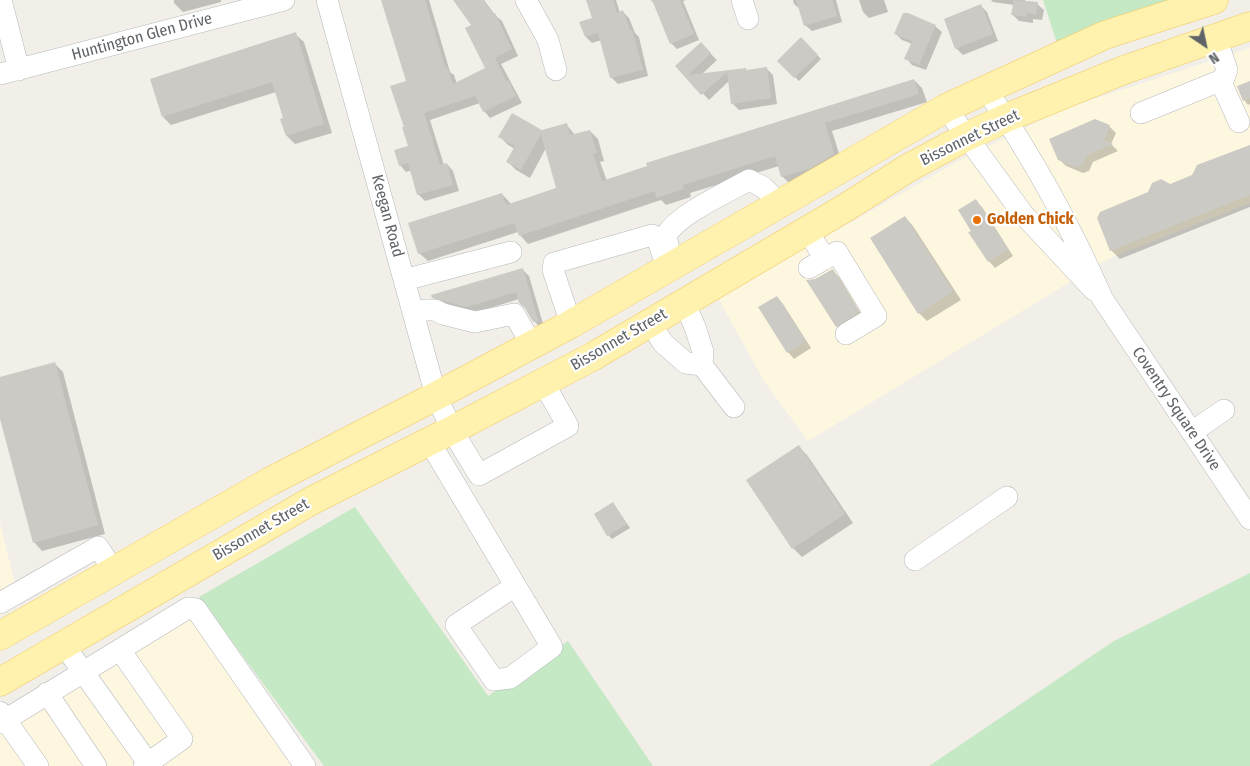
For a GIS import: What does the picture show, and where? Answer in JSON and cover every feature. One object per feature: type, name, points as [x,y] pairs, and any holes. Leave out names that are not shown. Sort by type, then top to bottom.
[{"type":"main road","points":[[0,636],[269,482],[571,324],[946,108],[1105,35],[1214,0]]},
{"type":"main road","name":"Bissonnet Street","points":[[0,682],[311,501],[592,357],[908,168],[968,136],[1006,118],[1124,70],[1250,26]]},
{"type":"main road","points":[[731,231],[750,263]]},
{"type":"main road","points":[[571,324],[592,357]]},
{"type":"main road","points":[[196,523],[216,556]]},
{"type":"street","points":[[1,0],[10,72]]},
{"type":"street","name":"Huntington Glen Drive","points":[[10,72],[252,4],[284,0]]},
{"type":"street","name":"Keegan Road","points":[[327,0],[436,396],[440,436]]},
{"type":"street","points":[[526,0],[548,40],[556,70]]},
{"type":"street","points":[[1141,113],[1224,78],[1227,70],[1216,37]]},
{"type":"street","points":[[1220,80],[1239,122]]},
{"type":"street","name":"Coventry Square Drive","points":[[986,89],[1006,118],[1056,202],[1085,258],[1102,298]]},
{"type":"street","name":"Coventry Square Drive","points":[[946,108],[1023,214],[1102,298],[1250,519]]},
{"type":"street","points":[[672,265],[666,235],[671,227],[691,213],[749,180],[764,187],[780,204]]},
{"type":"street","points":[[807,230],[817,263],[837,252],[876,316],[846,334]]},
{"type":"street","points":[[571,324],[553,270],[554,263],[652,235],[656,238],[672,265]]},
{"type":"street","points":[[404,280],[511,252]]},
{"type":"street","points":[[684,302],[703,352],[702,365],[734,407]]},
{"type":"street","points":[[414,314],[424,310],[435,310],[443,314],[475,322],[514,314],[532,345]]},
{"type":"street","points":[[650,322],[663,343],[686,363],[702,365]]},
{"type":"street","points":[[440,436],[479,475],[568,426],[543,382]]},
{"type":"street","points":[[1192,432],[1224,410]]},
{"type":"street","points":[[440,436],[515,586],[552,646],[510,678],[494,680],[456,625],[515,586]]},
{"type":"street","points":[[915,560],[1007,497]]},
{"type":"street","points":[[0,603],[98,547],[114,570]]},
{"type":"street","points":[[152,594],[168,620]]},
{"type":"street","points":[[38,766],[2,718],[120,650],[188,608],[196,609],[305,766]]},
{"type":"street","points":[[64,645],[146,765],[182,739],[120,650]]},
{"type":"street","points":[[47,693],[96,766]]},
{"type":"shaded area","points":[[1250,48],[1250,203],[1108,259],[808,441],[764,381],[718,298],[955,163],[1063,109]]},
{"type":"shaded area","points":[[0,523],[20,605],[0,616]]},
{"type":"shaded area","points":[[190,596],[314,766],[0,766],[0,713]]},
{"type":"green space","points":[[1043,0],[1193,0],[1057,43]]},
{"type":"green space","points":[[355,507],[488,696],[568,641],[653,766],[324,766],[199,597]]},
{"type":"green space","points":[[1250,573],[1250,766],[929,766],[1114,641]]},
{"type":"building","points":[[381,0],[425,0],[445,67],[447,67],[453,84],[485,68],[465,28],[471,25],[453,0],[483,0],[493,14],[495,13],[512,49],[495,58],[516,96],[483,112],[475,96],[424,113],[440,165],[447,163],[453,185],[417,195],[408,163],[399,166],[394,150],[408,146],[402,127],[404,127],[390,86],[406,81]]},
{"type":"building","points":[[586,0],[613,0],[617,13],[623,10],[630,30],[632,29],[643,70],[610,78],[598,33],[585,37],[579,22],[592,18]]},
{"type":"building","points":[[652,0],[680,0],[694,34],[670,44]]},
{"type":"building","points":[[796,0],[832,0],[837,16],[804,26]]},
{"type":"building","points":[[1014,0],[1038,2],[1036,15],[1027,13],[1027,17],[1011,15]]},
{"type":"building","points":[[981,4],[993,34],[955,49],[944,19]]},
{"type":"building","points":[[903,13],[908,13],[936,25],[919,65],[904,59],[912,41],[894,34]]},
{"type":"building","points":[[296,32],[324,124],[286,136],[280,119],[283,118],[272,82],[162,117],[150,79]]},
{"type":"building","points":[[801,37],[818,55],[794,78],[777,61]]},
{"type":"building","points":[[701,42],[711,53],[688,75],[767,67],[771,98],[731,104],[727,72],[701,95],[675,66]]},
{"type":"building","points":[[914,79],[919,94],[825,123],[834,154],[811,168],[781,177],[775,156],[683,185],[684,189],[656,198],[655,191],[519,236],[514,223],[418,254],[408,223],[502,193],[506,205],[556,188],[541,134],[521,170],[506,162],[515,146],[498,137],[512,113],[542,130],[567,123],[570,135],[590,130],[597,153],[593,154],[602,181],[647,166],[646,163]]},
{"type":"building","points":[[1250,81],[1250,98],[1243,101],[1237,86]]},
{"type":"building","points":[[1095,119],[1110,125],[1104,140],[1113,144],[1087,155],[1083,165],[1076,167],[1058,160],[1049,139]]},
{"type":"building","points":[[1250,145],[1250,195],[1110,251],[1097,218],[1100,212],[1148,192],[1152,183],[1161,179],[1170,184],[1192,175],[1197,165]]},
{"type":"building","name":"Golden Chick","points":[[976,199],[1008,249],[988,262],[968,232],[971,231],[958,210]]},
{"type":"building","points":[[905,216],[953,291],[918,314],[870,238]]},
{"type":"building","points":[[523,268],[538,321],[533,322],[525,308],[519,303],[516,292],[467,307],[432,298],[431,295]]},
{"type":"building","points":[[833,269],[859,312],[836,327],[806,280],[815,279]]},
{"type":"building","points":[[777,296],[806,341],[787,353],[758,307]]},
{"type":"building","points":[[55,362],[98,525],[33,543],[0,419],[0,377]]},
{"type":"building","points":[[799,445],[845,514],[792,549],[746,480]]},
{"type":"building","points":[[613,502],[627,524],[607,536],[594,514]]},
{"type":"place","name":"Golden Chick","points":[[977,220]]}]
